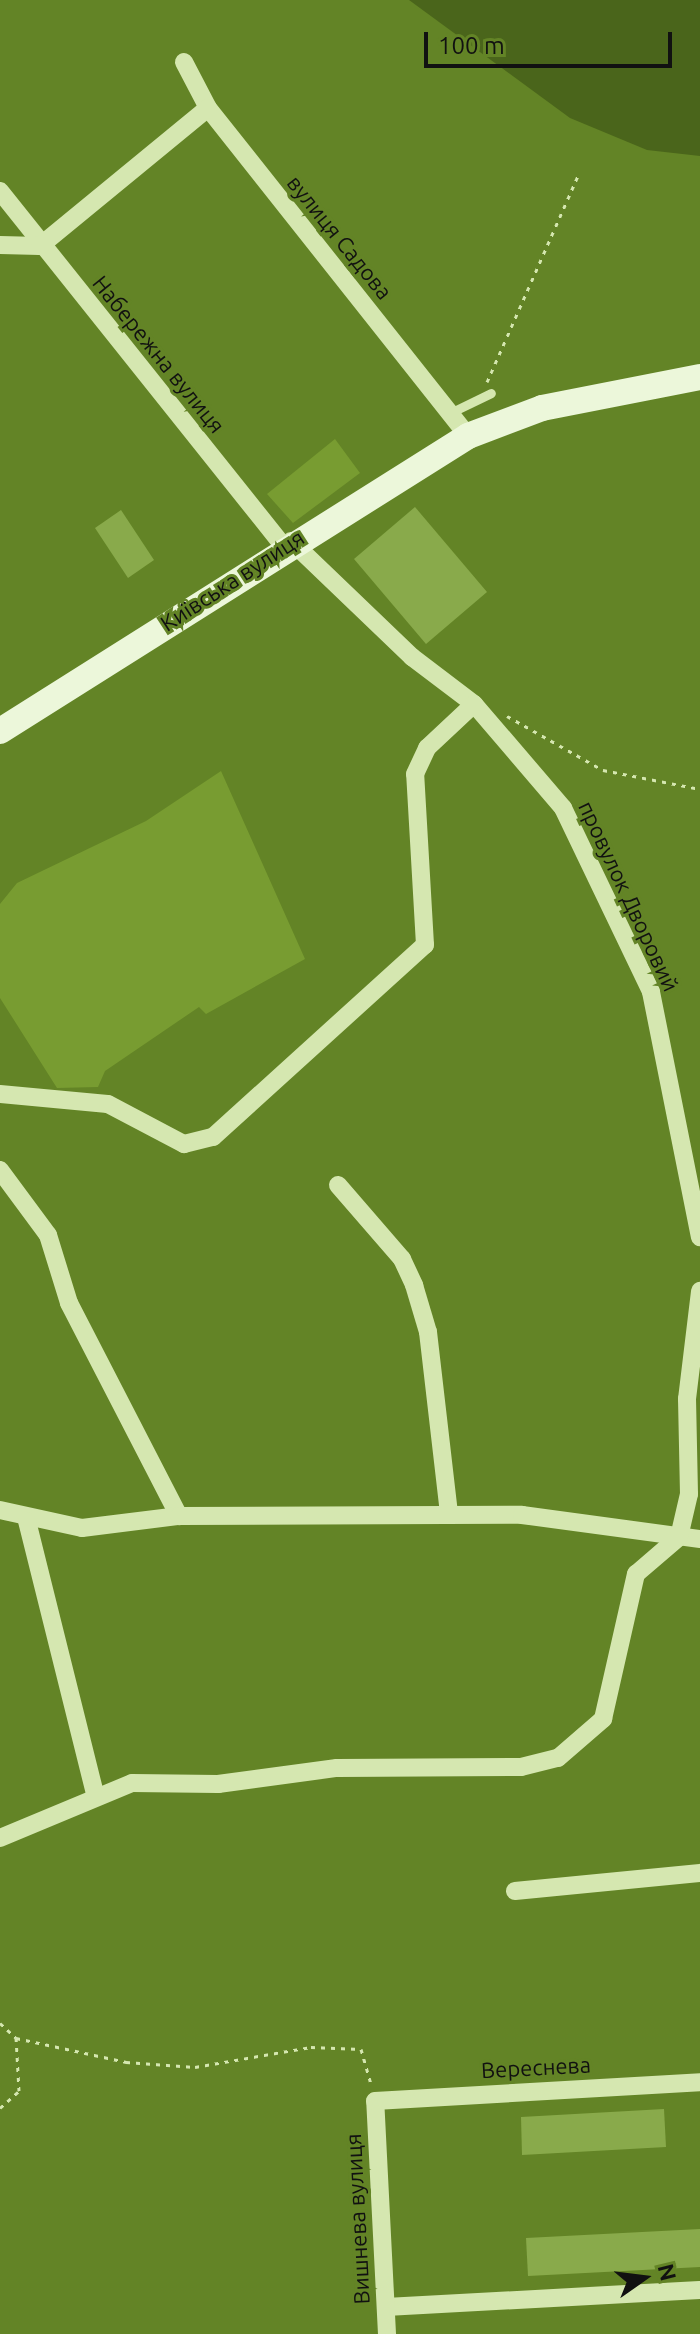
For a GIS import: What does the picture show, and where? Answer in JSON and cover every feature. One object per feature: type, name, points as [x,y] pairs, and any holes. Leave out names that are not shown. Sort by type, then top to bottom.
[{"type":"street","name":"вулиця Садова","points":[[184,62],[208,108],[454,411],[468,436]]},
{"type":"street","points":[[0,245],[40,246],[208,108]]},
{"type":"street","name":"Набережна вулиця","points":[[0,191],[40,246],[287,543]]},
{"type":"street","name":"Київська вулиця","points":[[0,731],[287,543],[468,436],[542,408],[700,377]]},
{"type":"street","name":"провулок Дворовий","points":[[287,543],[412,657],[476,706],[563,808],[651,992],[700,1237]]},
{"type":"street","points":[[0,1094],[84,1098],[184,1144],[213,1137],[425,945],[415,774],[427,748],[476,706]]},
{"type":"street","points":[[0,1170],[48,1235],[69,1303],[179,1516]]},
{"type":"street","points":[[338,1185],[402,1259],[414,1285],[428,1332],[449,1514]]},
{"type":"street","points":[[0,1838],[95,1794],[132,1783],[218,1784],[337,1768],[521,1767],[558,1758],[603,1719],[636,1574],[679,1537],[689,1494],[687,1399],[700,1291]]},
{"type":"street","points":[[0,1510],[27,1521],[82,1528],[179,1516],[522,1515],[700,1539]]},
{"type":"street","points":[[27,1521],[95,1794]]},
{"type":"street","points":[[515,1891],[700,1873]]},
{"type":"street","name":"Вереснева","points":[[375,2101],[700,2082]]},
{"type":"street","name":"Вишнева вулиця","points":[[375,2101],[387,2334]]},
{"type":"street","points":[[386,2307],[700,2290]]},
{"type":"lane","points":[[454,411],[487,395]]},
{"type":"path","points":[[487,395],[579,173]]},
{"type":"path","points":[[476,706],[490,706],[603,770],[700,789]]},
{"type":"path","points":[[0,2023],[16,2038],[195,2067],[311,2047],[361,2049],[375,2101]]},
{"type":"path","points":[[0,2108],[19,2091],[16,2038]]},
{"type":"shaded area","points":[[409,0],[700,0],[700,156],[647,150],[570,118]]},
{"type":"shaded area","points":[[335,439],[360,473],[293,523],[267,494]]},
{"type":"shaded area","points":[[221,771],[305,959],[206,1014],[199,1007],[105,1071],[98,1087],[57,1088],[0,998],[0,904],[17,883],[146,821]]},
{"type":"building","points":[[415,507],[487,592],[426,644],[354,559]]},
{"type":"building","points":[[121,510],[154,560],[128,578],[95,528]]},
{"type":"building","points":[[664,2109],[666,2147],[522,2155],[521,2117]]},
{"type":"building","points":[[700,2229],[700,2267],[528,2276],[526,2238]]}]
